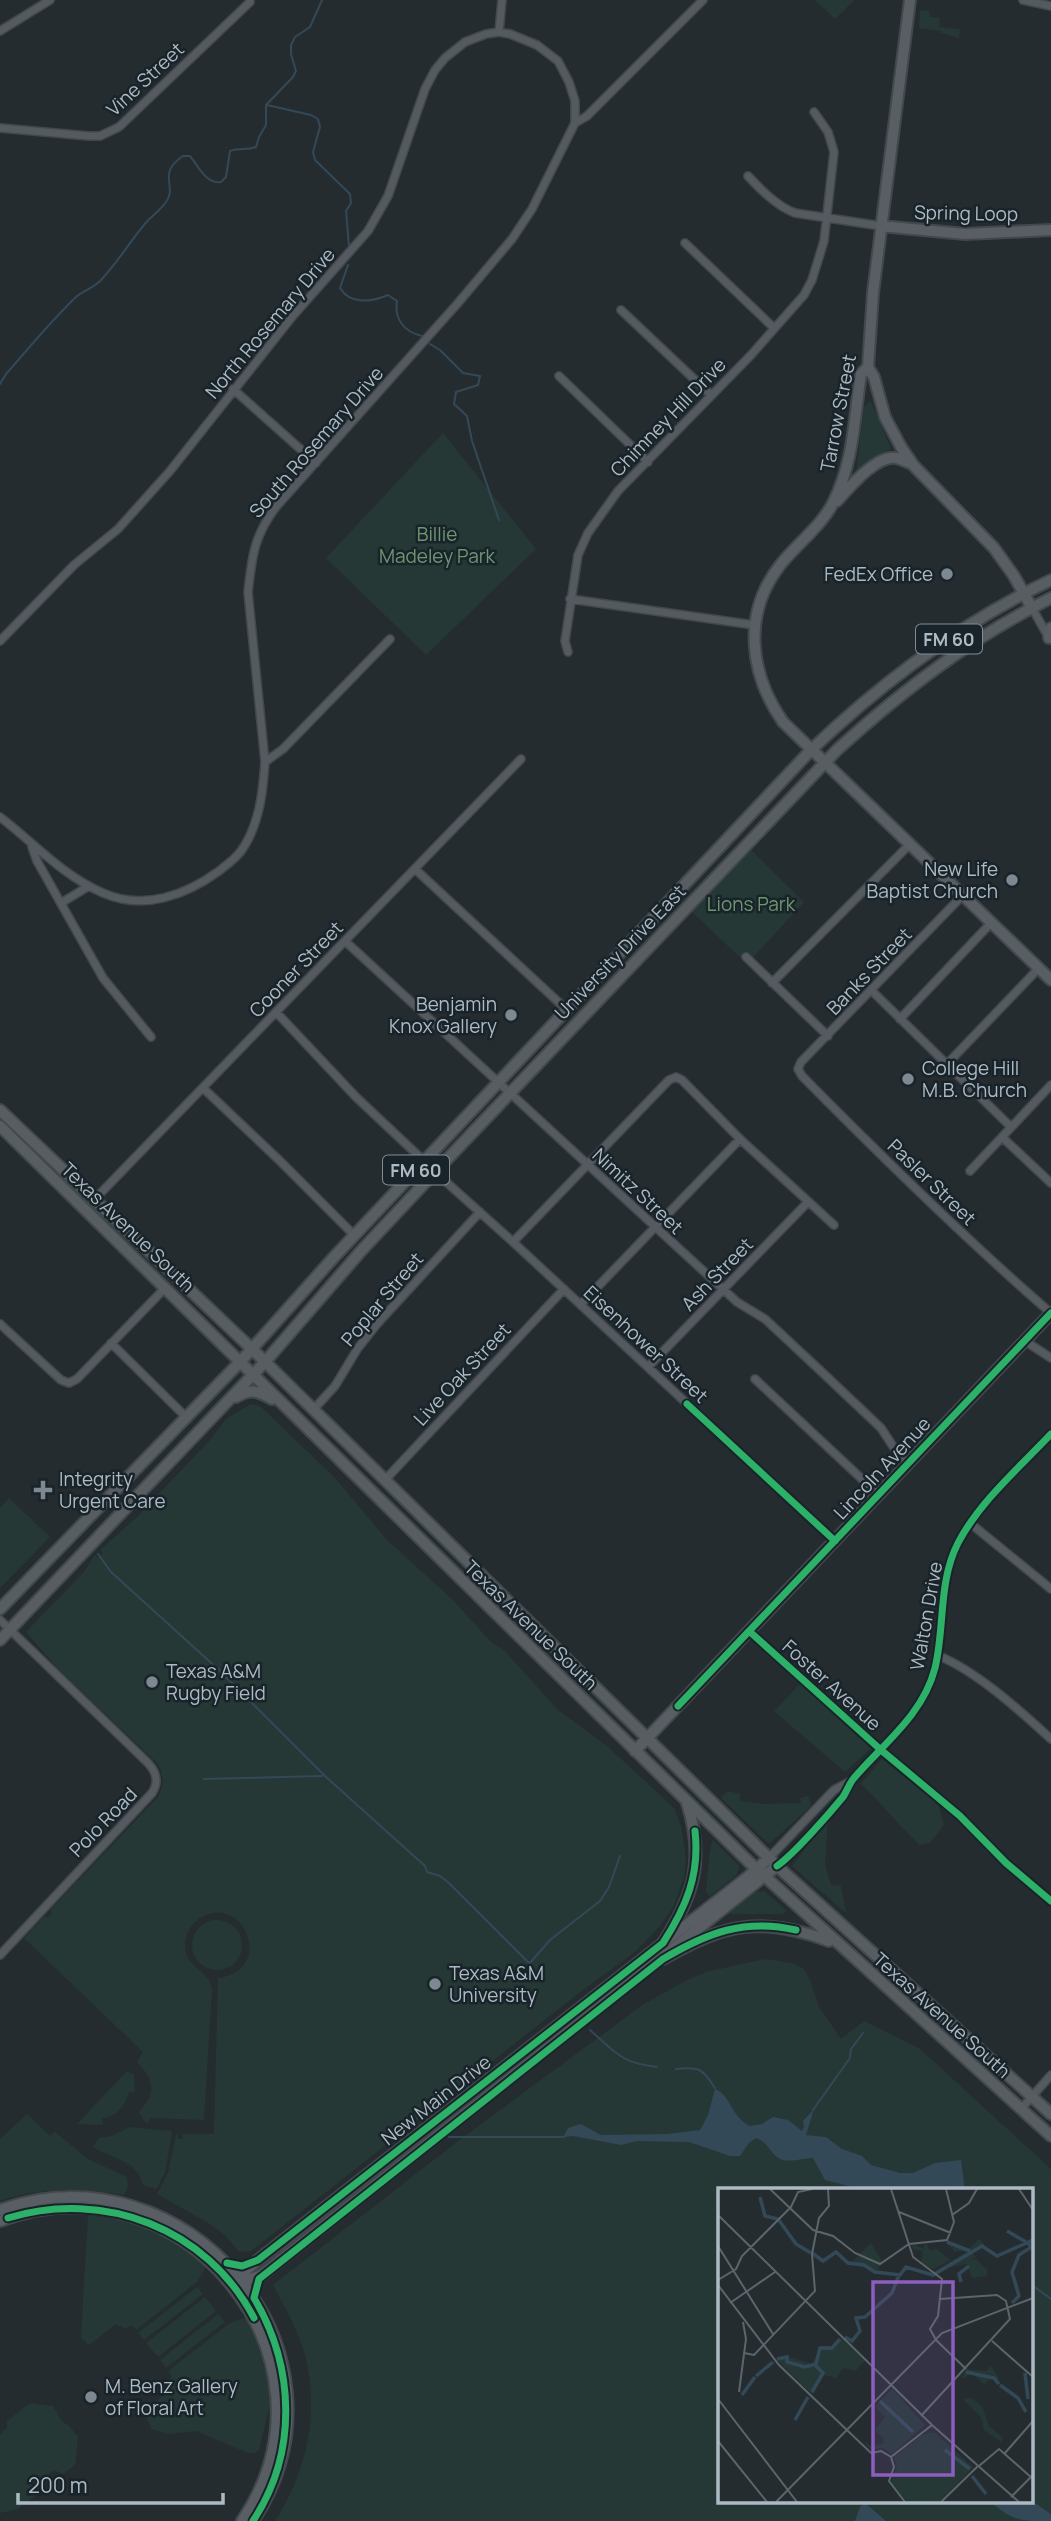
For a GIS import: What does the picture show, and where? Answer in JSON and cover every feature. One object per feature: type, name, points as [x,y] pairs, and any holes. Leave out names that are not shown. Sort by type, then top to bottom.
[{"type":"main road","name":"University Drive East","points":[[251,1349],[354,1235],[717,853],[811,750],[878,692],[931,651],[1024,593],[1051,580]]},
{"type":"main road","name":"University Drive East","points":[[253,1374],[361,1251],[824,763],[876,714],[943,661],[1051,598]]},
{"type":"main road","points":[[708,885],[710,872],[720,859],[717,853]]},
{"type":"main road","points":[[627,970],[625,961],[638,946],[643,931]]},
{"type":"main road","points":[[588,1011],[588,999],[600,984],[598,978]]},
{"type":"main road","name":"Texas Avenue South","points":[[0,1110],[251,1349],[777,1866],[1051,2113]]},
{"type":"main road","name":"Texas Avenue South","points":[[0,1126],[760,1873],[1051,2136]]},
{"type":"main road","name":"FM 60","points":[[0,1609],[251,1349]]},
{"type":"main road","name":"FM 60","points":[[0,1640],[253,1374]]},
{"type":"main road","points":[[222,1406],[250,1390],[262,1392],[283,1405]]},
{"type":"main road","points":[[493,1612],[505,1599]]},
{"type":"main road","points":[[663,1943],[684,1908],[695,1873],[695,1831],[686,1801]]},
{"type":"main road","points":[[663,1959],[704,1937],[745,1927],[791,1929],[835,1943]]},
{"type":"main road","points":[[909,2009],[922,1997]]},
{"type":"street","points":[[0,31],[50,0]]},
{"type":"street","points":[[502,0],[499,32],[537,45],[558,61],[573,89],[575,123],[587,116],[703,0]]},
{"type":"street","name":"Tarrow Street","points":[[910,0],[881,226],[868,368],[861,374],[851,454],[832,506],[771,577],[760,601],[754,625],[757,669],[763,689],[783,722],[1051,980]]},
{"type":"street","points":[[1023,0],[1051,6]]},
{"type":"street","name":"Vine Street","points":[[0,128],[89,136],[108,133],[119,127],[250,2]]},
{"type":"street","name":"North Rosemary Drive","points":[[0,641],[74,565],[118,529],[170,471],[292,317],[353,250],[375,220],[387,196],[425,89],[435,70],[445,58],[466,43],[486,34],[499,32]]},
{"type":"street","name":"Chimney Hill Drive","points":[[568,652],[565,641],[570,599],[578,555],[588,533],[618,491],[775,328],[804,295],[812,281],[827,220],[834,152],[825,126],[814,111]]},
{"type":"street","name":"South Rosemary Drive","points":[[0,817],[32,846],[89,886],[113,897],[147,900],[175,895],[205,880],[238,855],[249,838],[263,790],[265,762],[249,606],[251,564],[262,526],[512,239],[532,209],[575,123]]},
{"type":"street","points":[[748,176],[786,209],[827,220],[881,226]]},
{"type":"street","name":"Spring Loop","points":[[881,226],[965,234],[1051,230]]},
{"type":"street","points":[[685,243],[775,328]]},
{"type":"street","points":[[621,310],[711,395]]},
{"type":"street","points":[[868,368],[874,377],[892,433],[914,466],[994,548],[1050,636]]},
{"type":"street","points":[[559,376],[648,462]]},
{"type":"street","points":[[233,389],[316,463]]},
{"type":"street","points":[[858,393],[872,394],[881,404]]},
{"type":"street","points":[[832,506],[868,471],[887,458],[897,458],[914,466]]},
{"type":"street","points":[[570,599],[754,625]]},
{"type":"street","points":[[265,762],[283,749],[390,639]]},
{"type":"street","name":"Cooner Street","points":[[93,1200],[521,759]]},
{"type":"street","points":[[772,983],[909,845]]},
{"type":"street","points":[[32,846],[37,861],[103,978],[151,1037]]},
{"type":"street","points":[[415,869],[568,1011]]},
{"type":"street","points":[[61,903],[89,886]]},
{"type":"street","name":"Banks Street","points":[[798,1069],[801,1062],[962,896]]},
{"type":"street","points":[[900,1019],[991,923]]},
{"type":"street","name":"Nimitz Street","points":[[345,941],[723,1290],[765,1319],[881,1428],[898,1454],[908,1463]]},
{"type":"street","points":[[746,957],[828,1036]]},
{"type":"street","points":[[947,1065],[1038,968]]},
{"type":"street","points":[[872,991],[1012,1127]]},
{"type":"street","points":[[276,1012],[356,1097],[424,1161]]},
{"type":"street","name":"Pasler Street","points":[[798,1069],[870,1145],[999,1268],[1051,1313]]},
{"type":"street","points":[[513,1242],[669,1080],[676,1077],[834,1225]]},
{"type":"street","points":[[970,1171],[1051,1085]]},
{"type":"street","points":[[202,1088],[354,1235]]},
{"type":"street","points":[[1002,1137],[1051,1183]]},
{"type":"street","points":[[581,1304],[740,1139]]},
{"type":"street","name":"Eisenhower Street","points":[[435,1172],[835,1541]]},
{"type":"street","name":"Ash Street","points":[[648,1367],[808,1202]]},
{"type":"street","name":"Poplar Street","points":[[313,1410],[335,1386],[358,1348],[377,1324],[480,1212]]},
{"type":"street","points":[[0,1324],[65,1382],[74,1382],[165,1288]]},
{"type":"street","name":"Live Oak Street","points":[[383,1481],[564,1289]]},
{"type":"street","name":"Lincoln Avenue","points":[[635,1751],[1051,1313]]},
{"type":"street","points":[[1026,1341],[1051,1358]]},
{"type":"street","points":[[111,1343],[186,1416]]},
{"type":"street","points":[[755,1380],[879,1495]]},
{"type":"street","name":"Walton Drive","points":[[769,1858],[834,1790],[851,1780],[881,1750],[919,1705],[932,1678],[948,1570],[956,1549],[970,1523],[1051,1436]]},
{"type":"street","points":[[970,1523],[1051,1589]]},
{"type":"street","name":"Polo Road","points":[[0,1620],[148,1763],[155,1774],[157,1784],[152,1793],[0,1955]]},
{"type":"street","name":"Foster Avenue","points":[[749,1631],[881,1750],[960,1816],[1006,1864],[1051,1902]]},
{"type":"street","points":[[937,1655],[963,1668],[1024,1714],[1051,1739]]},
{"type":"street","name":"Walton Drive","points":[[777,1866],[844,1796],[851,1780]]},
{"type":"street","points":[[760,1873],[769,1858]]},
{"type":"street","points":[[760,1873],[777,1866]]},
{"type":"street","name":"New Main Drive","points":[[239,2281],[258,2260],[663,1943],[760,1873]]},
{"type":"street","name":"New Main Drive","points":[[239,2281],[262,2275],[663,1959],[760,1873]]},
{"type":"street","points":[[511,2062],[520,2072]]},
{"type":"street","points":[[1021,2109],[1051,2075]]},
{"type":"street","points":[[376,2168],[385,2178]]},
{"type":"street","points":[[0,2210],[33,2201],[70,2197],[95,2199],[127,2210],[180,2238],[239,2281],[274,2374],[276,2421],[273,2467],[242,2521]]},
{"type":"street","points":[[0,2221],[29,2212],[64,2207],[153,2213],[181,2227],[227,2263],[254,2298],[274,2340],[284,2382],[286,2427],[273,2467],[267,2498],[253,2521]]},
{"type":"street","points":[[227,2263],[242,2266],[258,2260]]},
{"type":"street","points":[[254,2298],[256,2285],[262,2275]]},
{"type":"green space","points":[[815,0],[854,0],[835,19]]},
{"type":"green space","points":[[920,10],[929,11],[930,17],[940,18],[939,27],[960,29],[959,38],[941,31],[919,28]]},
{"type":"green space","points":[[869,402],[891,448],[856,473],[864,407]]},
{"type":"green space","name":"Billie Madeley Park","points":[[443,433],[536,549],[426,655],[326,558]]},
{"type":"green space","name":"Lions Park","points":[[751,850],[804,902],[747,964],[691,911]]},
{"type":"green space","points":[[251,1404],[260,1406],[333,1476],[388,1541],[452,1599],[491,1642],[504,1650],[557,1709],[607,1746],[674,1808],[681,1826],[686,1858],[684,1878],[673,1908],[635,1952],[251,2251],[239,2252],[226,2236],[210,2224],[157,2194],[168,2173],[177,2131],[178,2139],[183,2139],[183,2134],[214,2134],[218,1978],[236,1972],[246,1962],[249,1949],[247,1935],[240,1923],[230,1915],[216,1913],[200,1918],[189,1930],[185,1941],[186,1953],[207,1977],[212,1989],[204,2120],[150,2118],[148,2123],[145,2122],[139,2112],[151,2093],[151,2083],[137,2062],[143,2052],[24,1938],[45,1916],[47,1918],[52,1913],[50,1910],[158,1797],[162,1784],[160,1767],[57,1668],[26,1632],[83,1573],[95,1555],[98,1558],[103,1553],[100,1550],[136,1518],[210,1440],[226,1419]]},
{"type":"green space","points":[[9,1498],[50,1537],[0,1588],[0,1508]]},
{"type":"green space","points":[[800,1684],[871,1748],[845,1772],[774,1711]]},
{"type":"green space","points":[[882,1759],[938,1804],[944,1825],[930,1843],[920,1845],[861,1784]]},
{"type":"green space","points":[[728,1791],[740,1794],[740,1801],[764,1804],[801,1803],[800,1798],[808,1796],[812,1805],[769,1844],[721,1798]]},
{"type":"green space","points":[[828,1817],[825,1865],[831,1885],[841,1886],[846,1913],[792,1866]]},
{"type":"green space","points":[[713,1840],[739,1866],[737,1875],[710,1896],[706,1892]]},
{"type":"green space","points":[[764,1891],[787,1911],[783,1914],[728,1914],[756,1892]]},
{"type":"green space","points":[[217,1920],[235,1927],[242,1945],[235,1963],[217,1970],[199,1963],[192,1945],[199,1927]]},
{"type":"green space","points":[[765,1959],[803,1968],[819,2007],[841,2039],[864,2021],[920,2049],[1051,2169],[1051,2521],[275,2521],[303,2462],[311,2420],[311,2398],[302,2346],[273,2285],[457,2142],[641,2006],[706,1972]]},
{"type":"green space","points":[[127,2071],[134,2075],[135,2092],[129,2092],[120,2110],[102,2119],[103,2125],[77,2124]]},
{"type":"green space","points":[[27,2114],[50,2136],[55,2132],[88,2159],[127,2177],[128,2186],[124,2195],[62,2190],[31,2193],[0,2201],[0,2139]]},
{"type":"green space","points":[[130,2127],[172,2131],[165,2173],[156,2189],[143,2185],[136,2170],[130,2165],[93,2147],[99,2138],[112,2136]]},
{"type":"green space","points":[[88,2215],[122,2221],[152,2231],[179,2245],[207,2265],[197,2282],[136,2330],[132,2325],[125,2329],[116,2324],[89,2345],[81,2338]]},
{"type":"green space","points":[[197,2287],[203,2294],[144,2340],[138,2333]]},
{"type":"green space","points":[[205,2297],[216,2311],[158,2357],[146,2343]]},
{"type":"green space","points":[[218,2314],[225,2322],[166,2368],[160,2360]]},
{"type":"green space","points":[[247,2317],[257,2339],[271,2400],[259,2450],[248,2453],[196,2431],[168,2434],[152,2429],[143,2412],[169,2391],[167,2382],[172,2376],[168,2371],[230,2323]]},
{"type":"green space","points":[[30,2403],[53,2406],[61,2420],[78,2437],[75,2465],[63,2474],[54,2470],[39,2482],[42,2490],[18,2509],[0,2513],[0,2434],[7,2428],[7,2421]]},
{"type":"water","points":[[715,2089],[725,2096],[739,2117],[750,2126],[762,2124],[773,2117],[788,2120],[802,2131],[803,2121],[814,2109],[806,2135],[826,2137],[842,2149],[862,2156],[871,2165],[900,2173],[913,2173],[935,2163],[961,2160],[965,2188],[855,2188],[825,2180],[813,2158],[783,2160],[756,2138],[740,2156],[730,2156],[689,2142],[637,2141],[621,2145],[573,2136],[563,2137],[568,2128],[581,2124],[601,2135],[667,2134],[700,2130],[708,2115]]},
{"type":"water","points":[[1034,2502],[1051,2514],[1051,2521],[1018,2519],[994,2504]]},
{"type":"water","points":[[866,2504],[886,2521],[855,2521],[860,2507]]},
{"type":"waterway","points":[[0,384],[66,307],[101,280],[146,222],[164,205],[170,191],[169,174],[175,162],[183,156],[190,156],[207,178],[221,182],[226,177],[230,151],[256,147],[266,125],[266,105],[296,71],[291,45],[295,37],[310,27],[322,0]]},
{"type":"waterway","points":[[267,105],[318,119],[320,127],[313,152],[315,160],[350,194],[351,203],[346,211],[349,246]]},
{"type":"waterway","points":[[348,265],[340,288],[344,293],[362,301],[388,295],[397,301],[397,314],[405,328],[422,336]]},
{"type":"waterway","points":[[430,344],[463,373],[480,376],[478,385],[456,392],[454,404],[467,416],[472,441],[499,520]]},
{"type":"waterway","points":[[403,1158],[414,1162]]},
{"type":"waterway","points":[[98,1554],[111,1572],[219,1670],[325,1776],[425,1866],[427,1872],[440,1876],[449,1883],[531,1965]]},
{"type":"waterway","points":[[204,1779],[322,1776]]},
{"type":"waterway","points":[[529,1964],[550,1940],[600,1901],[609,1887],[620,1856]]},
{"type":"waterway","points":[[590,2030],[627,2060],[657,2067]]},
{"type":"waterway","points":[[813,2110],[850,2058],[851,2049],[863,2033]]},
{"type":"waterway","points":[[676,2069],[700,2070],[715,2088]]},
{"type":"waterway","points":[[449,2137],[564,2137]]},
{"type":"waterway","points":[[1034,2286],[1051,2299]]},
{"type":"cycle path","points":[[678,1706],[1051,1313]]},
{"type":"cycle path","points":[[687,1404],[835,1541]]},
{"type":"cycle path","points":[[777,1866],[802,1843],[843,1797],[854,1778],[901,1728],[921,1700],[935,1668],[947,1573],[958,1543],[977,1513],[1051,1434]]},
{"type":"cycle path","points":[[749,1631],[881,1750],[960,1816],[1006,1863],[1051,1901]]},
{"type":"cycle path","points":[[227,2263],[242,2266],[258,2260],[663,1943],[690,1890],[695,1862],[695,1831]]},
{"type":"cycle path","points":[[253,2521],[268,2495],[278,2467],[286,2410],[284,2381],[277,2352],[268,2325],[254,2298],[259,2279],[663,1959],[726,1930],[759,1926],[796,1930]]},
{"type":"cycle path","points":[[8,2218],[44,2210],[80,2209],[116,2213],[149,2223],[181,2239],[209,2260],[234,2287],[254,2318]]},
{"type":"place","name":"FedEx Office","points":[[947,574]]},
{"type":"place","name":"New Life Baptist Church","points":[[1012,880]]},
{"type":"place","name":"Benjamin Knox Gallery","points":[[511,1015]]},
{"type":"place","name":"College Hill M.B. Church","points":[[908,1079]]},
{"type":"place","name":"Integrity Urgent Care","points":[[43,1490]]},
{"type":"place","name":"Texas A&M Rugby Field","points":[[152,1682]]},
{"type":"place","name":"Texas A&M University","points":[[435,1984]]},
{"type":"place","name":"M. Benz Gallery of Floral Art","points":[[91,2397]]}]
